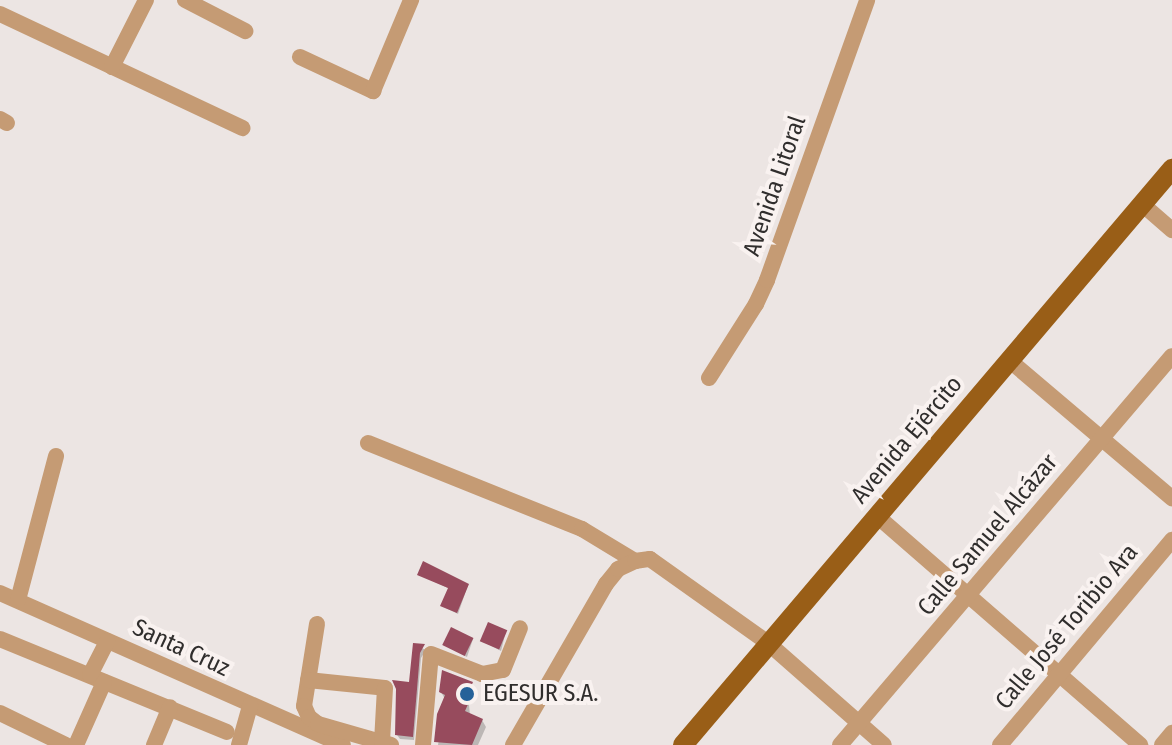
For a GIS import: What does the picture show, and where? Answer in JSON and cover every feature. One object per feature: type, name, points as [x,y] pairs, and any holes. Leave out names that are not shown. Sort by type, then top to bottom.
[{"type":"main road","name":"Avenida Ejército","points":[[683,745],[1172,169]]},
{"type":"street","points":[[112,67],[146,0]]},
{"type":"street","points":[[185,0],[245,31]]},
{"type":"street","points":[[300,57],[373,91],[410,0]]},
{"type":"street","name":"Avenida Litoral","points":[[709,378],[756,304],[767,280],[867,0]]},
{"type":"street","points":[[0,14],[242,128]]},
{"type":"street","points":[[1142,204],[1172,230]]},
{"type":"street","name":"Calle Samuel Alcázar","points":[[840,745],[1172,356]]},
{"type":"street","points":[[1009,360],[1172,498]]},
{"type":"street","points":[[368,443],[582,529],[635,561]]},
{"type":"street","points":[[18,600],[56,456]]},
{"type":"street","points":[[877,516],[1140,745]]},
{"type":"street","name":"Calle José Toribio Ara","points":[[1000,745],[1172,540]]},
{"type":"street","points":[[513,745],[606,584],[618,569],[635,561],[650,559],[768,643],[884,745]]},
{"type":"street","name":"Santa Cruz","points":[[0,593],[343,745]]},
{"type":"street","points":[[308,680],[385,688],[386,744],[318,724],[309,717],[304,706],[308,680],[317,624]]},
{"type":"street","points":[[423,745],[431,654],[482,674],[503,670],[520,628]]},
{"type":"street","points":[[0,639],[170,707],[233,739],[250,706]]},
{"type":"street","points":[[76,745],[107,641]]},
{"type":"street","points":[[154,745],[170,707]]},
{"type":"street","points":[[0,713],[66,745]]},
{"type":"street","points":[[1162,745],[1172,733]]},
{"type":"building","points":[[423,561],[469,584],[457,613],[440,606],[448,588],[417,575]]},
{"type":"building","points":[[488,622],[507,630],[499,650],[480,641]]},
{"type":"building","points":[[451,627],[473,638],[465,656],[442,645]]},
{"type":"building","points":[[413,643],[425,644],[420,653],[413,737],[395,735],[396,689],[392,680],[409,682]]},
{"type":"building","points":[[442,670],[473,682],[465,701],[469,702],[465,711],[483,719],[472,745],[434,742],[437,714],[445,695],[439,692]]},
{"type":"place","name":"EGESUR S.A.","points":[[467,694]]}]
